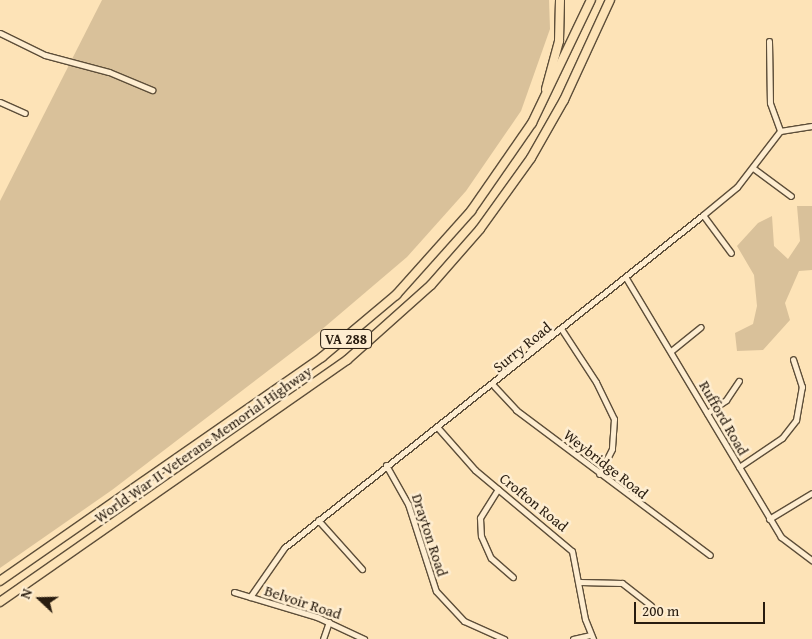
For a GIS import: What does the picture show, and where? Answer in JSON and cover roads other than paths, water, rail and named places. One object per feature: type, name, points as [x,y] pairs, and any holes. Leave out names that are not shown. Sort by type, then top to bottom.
[{"type":"highway","points":[[545,100],[559,41],[560,0]]},
{"type":"highway","name":"World War II Veterans Memorial Highway","points":[[0,581],[366,323],[408,284],[471,211],[545,100],[591,0]]},
{"type":"highway","name":"World War II Veterans Memorial Highway","points":[[0,602],[312,386],[402,314],[467,246],[511,188],[564,100],[610,0]]},
{"type":"highway","points":[[597,29],[616,0]]},
{"type":"street","points":[[0,33],[45,55],[109,72],[152,90]]},
{"type":"street","points":[[769,41],[770,103],[780,131],[812,126]]},
{"type":"street","points":[[0,102],[25,113]]},
{"type":"street","name":"Surry Road","points":[[250,597],[272,561],[318,520],[386,465],[494,386],[703,215],[754,168],[780,131]]},
{"type":"street","points":[[754,168],[791,196]]},
{"type":"street","points":[[703,215],[731,253]]},
{"type":"street","name":"Rufford Road","points":[[626,278],[769,519],[792,548],[812,560]]},
{"type":"street","points":[[671,351],[701,327]]},
{"type":"street","points":[[562,330],[596,382],[614,419],[612,449],[598,474]]},
{"type":"street","points":[[738,467],[782,438],[796,420],[802,388],[793,359]]},
{"type":"street","points":[[707,413],[726,400],[739,381]]},
{"type":"street","name":"Weybridge Road","points":[[494,386],[516,410],[598,474],[710,555]]},
{"type":"street","name":"Crofton Road","points":[[438,428],[498,489],[561,538],[572,551],[592,637]]},
{"type":"street","name":"Drayton Road","points":[[386,465],[408,504],[436,591],[468,624],[504,639]]},
{"type":"street","points":[[498,489],[480,518],[481,536],[491,558],[513,578]]},
{"type":"street","points":[[769,519],[812,493]]},
{"type":"street","points":[[318,520],[362,569]]},
{"type":"street","points":[[580,582],[622,583],[651,606]]},
{"type":"street","name":"Belvoir Road","points":[[234,592],[329,622],[364,639]]},
{"type":"street","points":[[323,639],[329,622]]},
{"type":"street","points":[[573,639],[592,637]]}]
